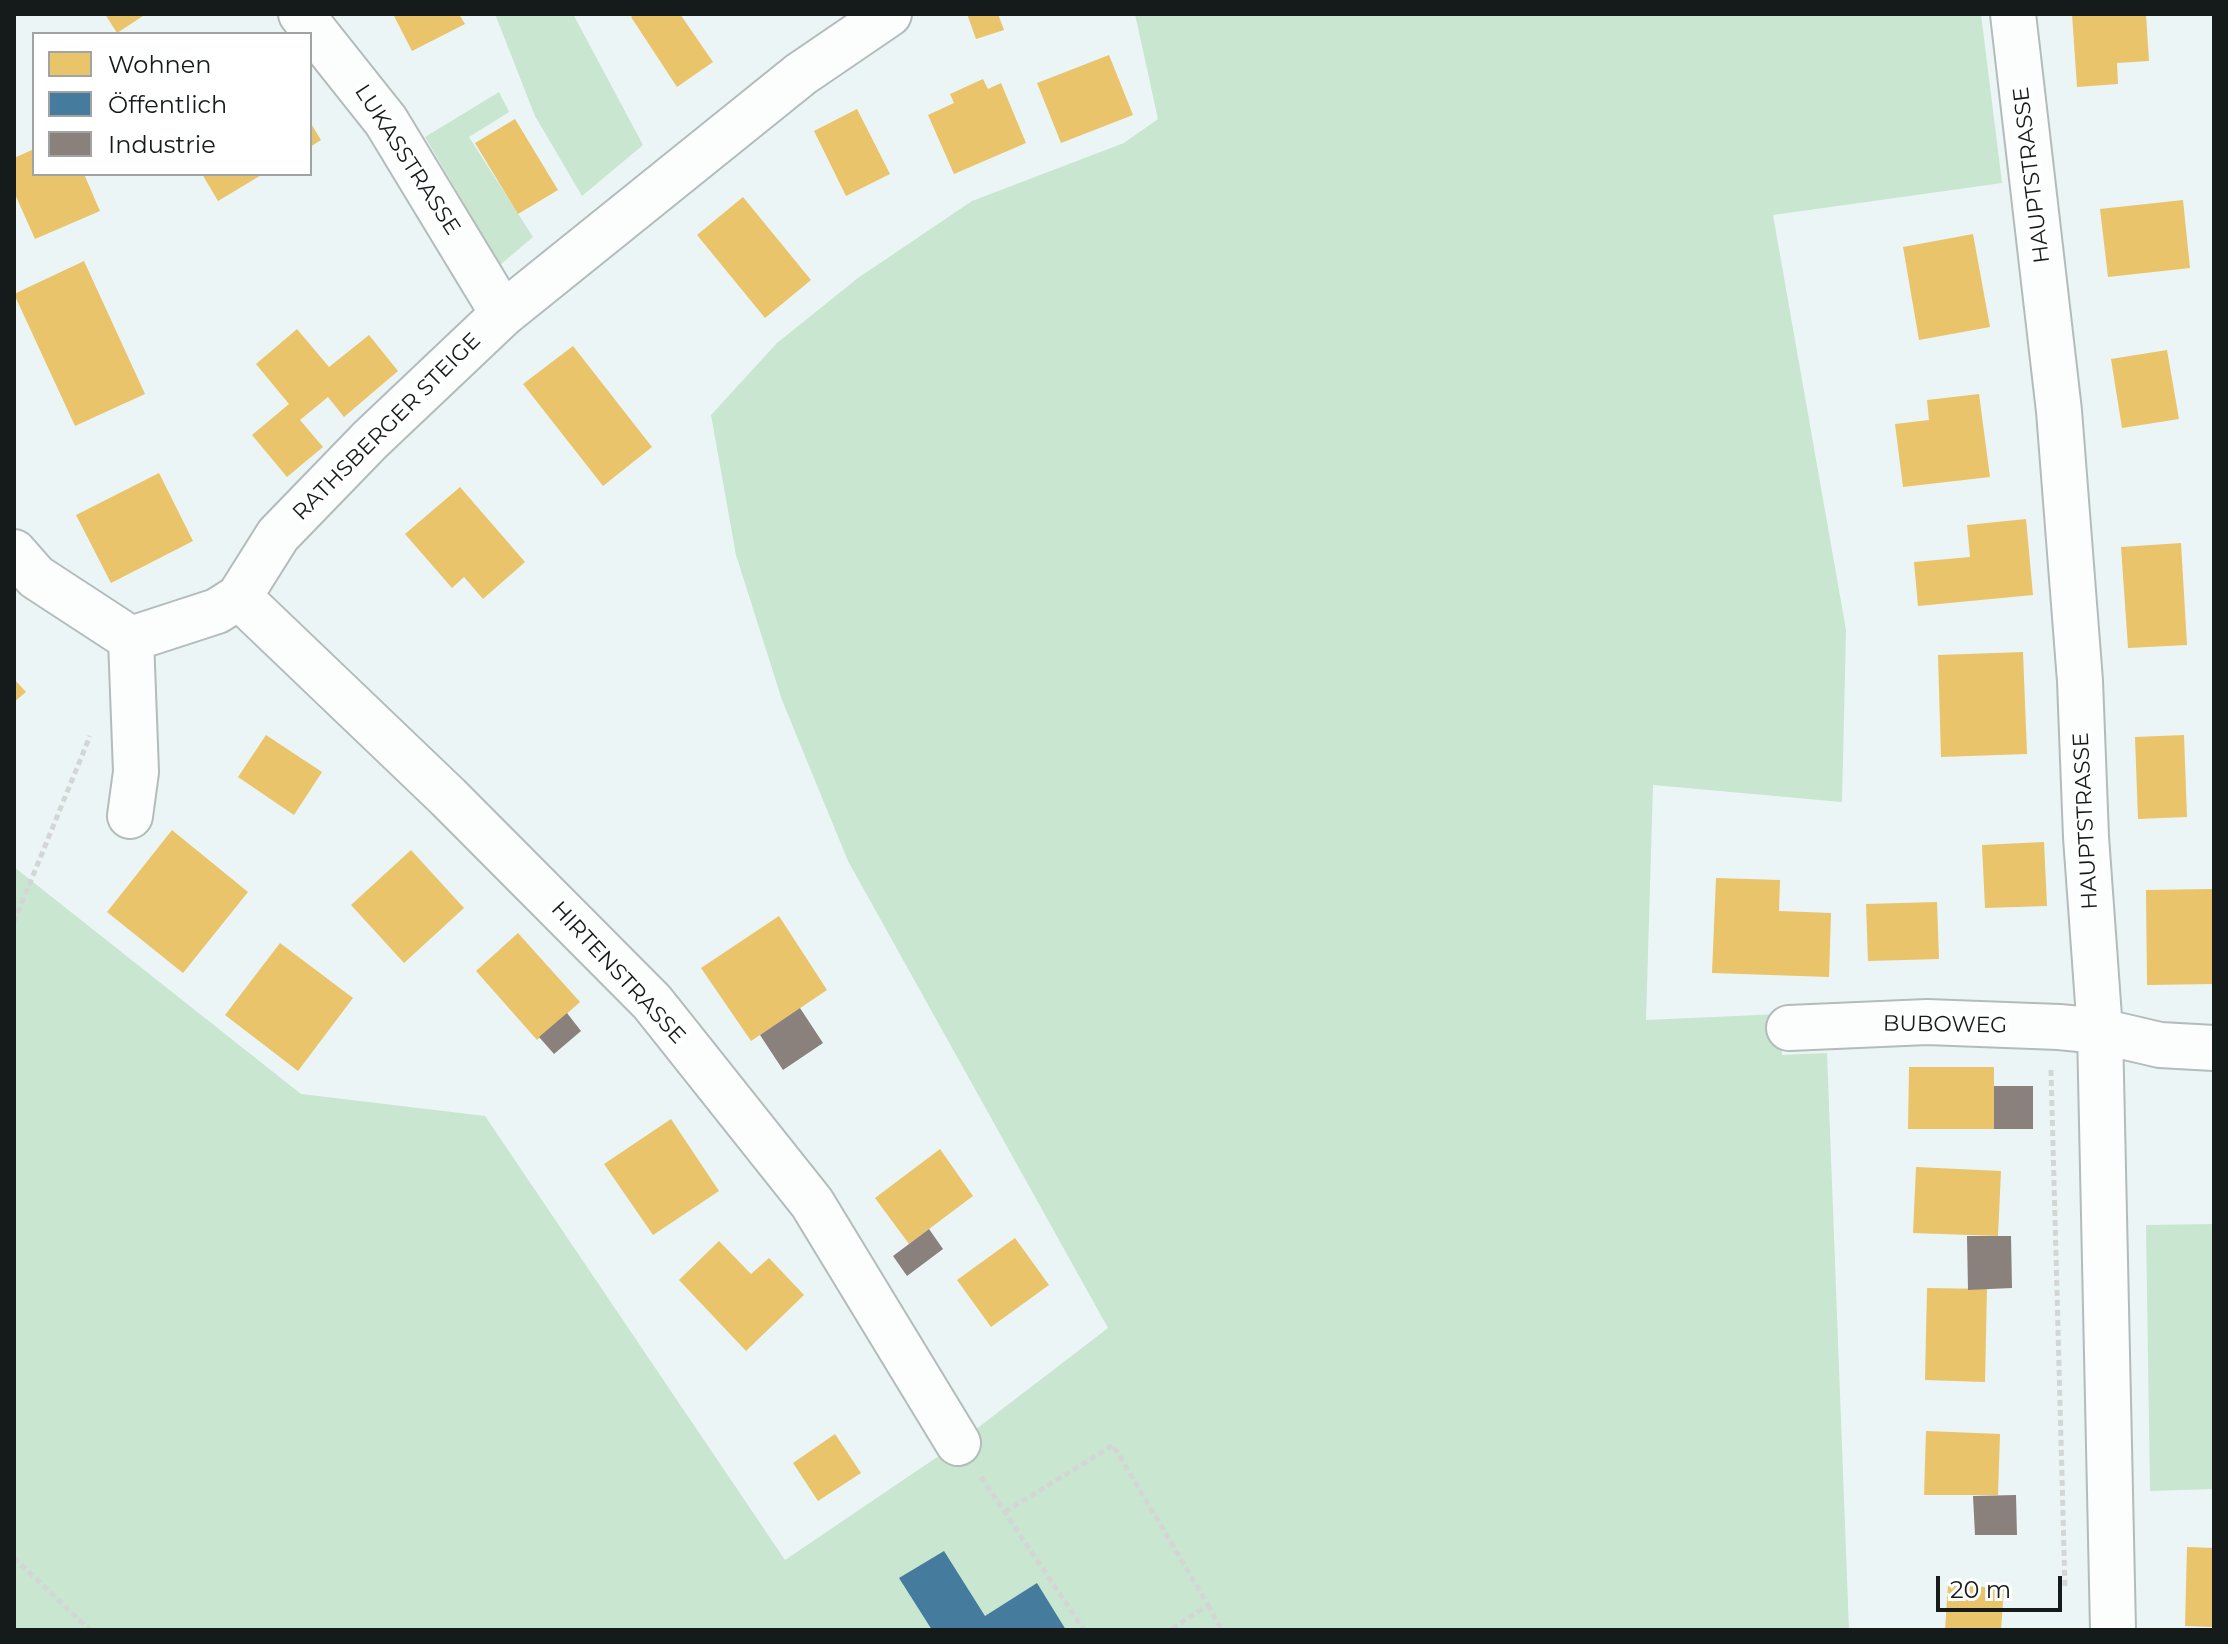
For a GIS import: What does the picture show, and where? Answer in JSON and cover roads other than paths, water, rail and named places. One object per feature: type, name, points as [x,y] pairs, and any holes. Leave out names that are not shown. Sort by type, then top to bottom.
[{"type":"street","name":"LUKASSTRASSE","points":[[301,14],[386,121],[503,314]]},
{"type":"street","name":"RATHSBERGER STEIGE","points":[[239,597],[278,535],[370,440],[503,314],[801,74],[889,14]]},
{"type":"street","name":"HAUPTSTRASSE","points":[[2013,14],[2059,411],[2080,681],[2086,837],[2079,1029],[2113,1630]]},
{"type":"street","points":[[14,552],[36,577],[131,639]]},
{"type":"street","points":[[131,639],[217,611],[239,597]]},
{"type":"street","name":"HIRTENSTRASSE","points":[[239,597],[448,797],[652,1002],[812,1203],[958,1443]]},
{"type":"street","points":[[130,816],[136,772],[131,639]]},
{"type":"street","name":"BUBOWEG","points":[[1789,1028],[1927,1022],[2079,1029],[2160,1045],[2214,1048]]}]
